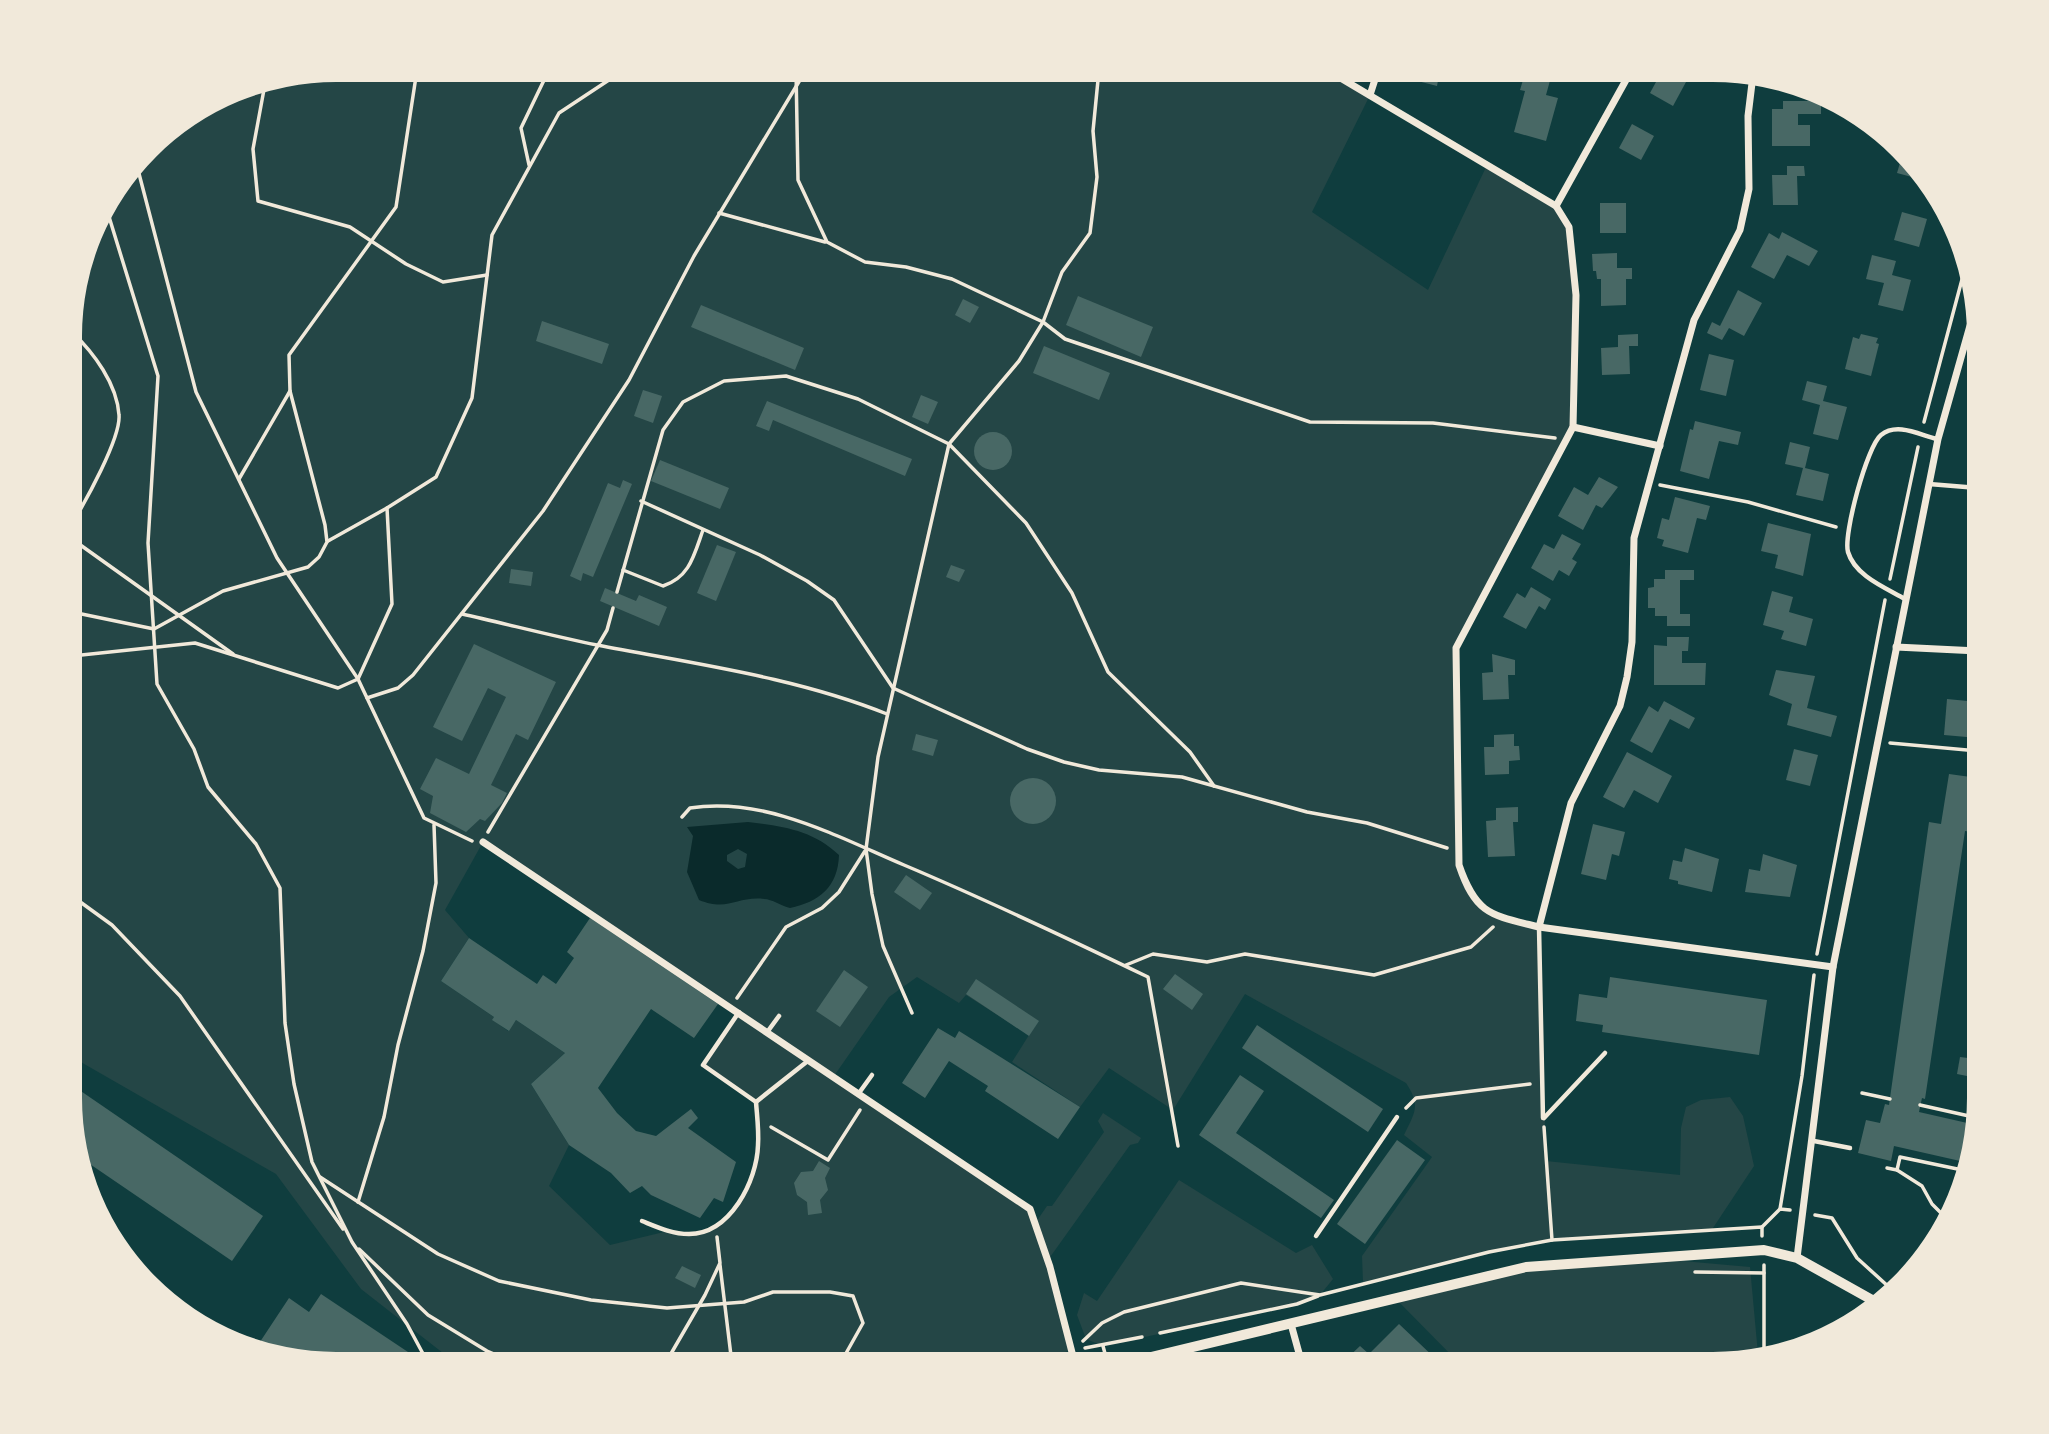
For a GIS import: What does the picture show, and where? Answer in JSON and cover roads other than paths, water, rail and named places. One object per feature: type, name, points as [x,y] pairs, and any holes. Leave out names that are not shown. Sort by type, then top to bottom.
[{"type":"street","points":[[1348,82],[1556,206],[1569,227],[1576,295],[1573,426],[1456,648],[1459,865],[1470,895],[1495,916],[1539,927],[1833,967]]},
{"type":"street","points":[[1370,95],[1374,82]]},
{"type":"street","points":[[1556,206],[1625,82]]},
{"type":"street","points":[[1539,927],[1571,803],[1620,706],[1628,677],[1632,642],[1634,538],[1694,320],[1740,230],[1749,189],[1748,116],[1752,85]]},
{"type":"street","points":[[1797,1258],[1814,1141],[1833,967],[1938,439],[1967,336]]},
{"type":"street","points":[[1573,426],[1660,446]]},
{"type":"street","points":[[1896,647],[1967,650]]},
{"type":"street","points":[[482,842],[740,1012],[1030,1209],[1050,1267],[1072,1352]]},
{"type":"street","points":[[1173,1352],[1526,1267],[1763,1251],[1797,1258],[1868,1298]]},
{"type":"street","points":[[1291,1324],[1299,1352]]},
{"type":"lane","points":[[1905,599],[1862,572],[1848,552],[1849,531],[1870,449],[1881,434],[1898,428],[1938,439]]},
{"type":"lane","points":[[1929,484],[1967,487]]},
{"type":"lane","points":[[1539,927],[1544,1118],[1605,1053]]},
{"type":"lane","points":[[740,1012],[702,1065],[756,1102]]},
{"type":"lane","points":[[768,1031],[779,1016]]},
{"type":"lane","points":[[756,1102],[810,1060]]},
{"type":"lane","points":[[859,1093],[872,1075]]},
{"type":"lane","points":[[642,1221],[668,1231],[690,1234],[716,1228],[736,1206],[751,1180],[758,1147],[756,1102]]},
{"type":"lane","points":[[1316,1236],[1397,1117]]},
{"type":"lane","points":[[1814,1141],[1850,1148]]}]
